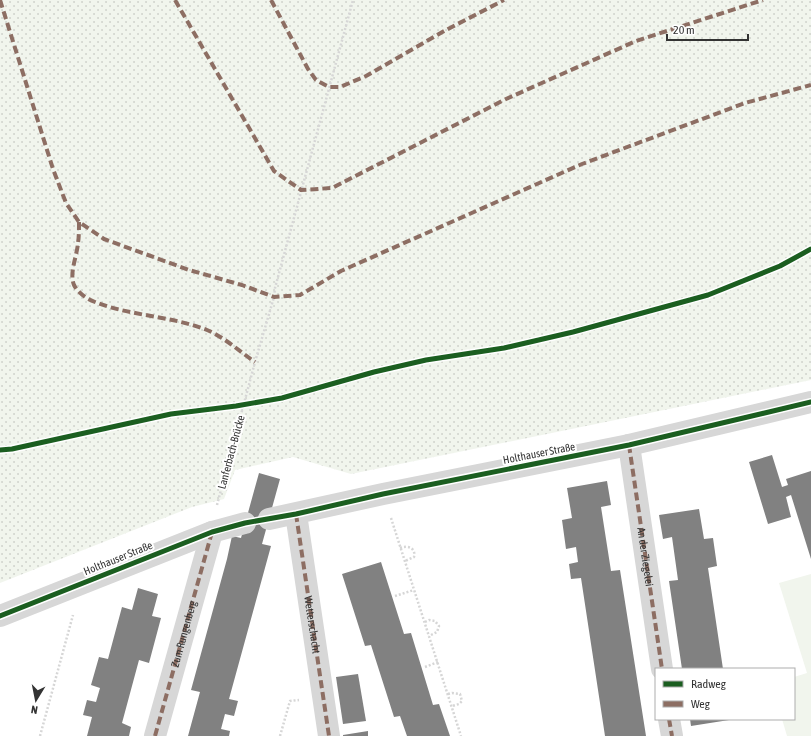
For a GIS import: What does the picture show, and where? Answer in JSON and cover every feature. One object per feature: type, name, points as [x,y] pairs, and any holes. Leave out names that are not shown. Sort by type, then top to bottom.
[{"type":"street","name":"Holthauser Straße","points":[[270,519],[383,494],[629,445],[811,402]]},
{"type":"street","name":"An der Ziegelei","points":[[629,445],[662,668]]},
{"type":"street","name":"Wetterschacht","points":[[296,514],[329,736]]},
{"type":"street","name":"Holthauser Straße","points":[[0,616],[212,532],[245,523]]},
{"type":"street","name":"Zum Rungenberg","points":[[155,736],[212,532]]},
{"type":"street","points":[[669,720],[672,736]]},
{"type":"path","points":[[383,494],[461,736]]},
{"type":"path","points":[[400,548],[405,546],[410,547],[415,554],[414,557],[405,562]]},
{"type":"path","points":[[40,736],[82,584]]},
{"type":"path","points":[[395,596],[414,590]]},
{"type":"path","points":[[425,622],[429,620],[434,621],[439,626],[437,632],[429,636]]},
{"type":"path","points":[[425,667],[438,662]]},
{"type":"path","points":[[448,694],[460,694],[462,701],[459,704],[452,706]]},
{"type":"path","points":[[280,736],[290,701],[323,696]]},
{"type":"shaded area","points":[[0,0],[811,0],[811,380],[351,474],[293,457],[235,470],[224,499],[192,507],[0,583]]},
{"type":"shaded area","points":[[811,574],[811,736],[787,736],[782,720],[795,720],[795,677],[807,673],[779,583]]},
{"type":"building","points":[[772,455],[782,487],[788,485],[786,479],[811,471],[811,559],[791,495],[786,497],[791,517],[768,524],[749,462]]},
{"type":"building","points":[[259,473],[280,479],[262,544],[271,546],[229,699],[238,701],[234,716],[225,714],[221,729],[230,731],[229,736],[188,736],[200,692],[191,690],[232,536],[241,538]]},
{"type":"building","points":[[607,481],[611,505],[601,507],[611,571],[620,570],[646,736],[605,736],[581,578],[571,579],[569,564],[578,562],[576,547],[566,549],[562,520],[572,518],[567,488]]},
{"type":"building","points":[[699,509],[704,539],[713,538],[717,566],[708,568],[723,668],[682,668],[669,581],[678,580],[672,537],[663,539],[659,515]]},
{"type":"building","points":[[381,562],[404,634],[411,633],[433,705],[439,704],[450,736],[407,736],[400,716],[394,717],[371,645],[365,646],[342,574]]},
{"type":"building","points":[[138,588],[158,594],[152,616],[161,618],[149,663],[139,660],[122,723],[131,727],[129,736],[87,736],[92,717],[83,715],[87,700],[96,702],[100,688],[91,685],[99,657],[108,659],[122,607],[132,610]]},
{"type":"building","points":[[358,674],[366,721],[343,724],[336,677]]},
{"type":"building","points":[[690,720],[729,720],[691,726]]},
{"type":"building","points":[[368,731],[368,736],[343,736],[343,735]]},
{"type":"marked path","points":[[0,0],[53,169],[66,203],[79,222],[104,239],[189,270],[242,285],[274,297],[300,295],[341,271],[582,164],[745,103],[811,85]]},
{"type":"marked path","points":[[175,0],[274,171],[301,190],[332,188],[506,99],[636,41],[763,0]]},
{"type":"marked path","points":[[271,0],[308,69],[316,80],[329,87],[340,87],[366,76],[446,30],[504,0]]},
{"type":"marked path","points":[[79,222],[78,241],[72,275],[74,285],[83,295],[92,301],[108,307],[194,325],[207,330],[225,340],[255,362]]},
{"type":"marked path","points":[[629,445],[662,668]]},
{"type":"marked path","points":[[296,514],[329,736]]},
{"type":"marked path","points":[[155,736],[212,532]]},
{"type":"marked path","points":[[669,720],[672,736]]},
{"type":"cycle path","name":"Lanferbach-Brücke","points":[[0,450],[12,449],[171,414],[236,406],[282,398],[374,372],[426,360],[504,348],[573,332],[708,295],[780,266],[811,249]]},
{"type":"cycle path","points":[[0,616],[212,532],[245,523],[296,514],[383,494],[629,445],[811,402]]}]
